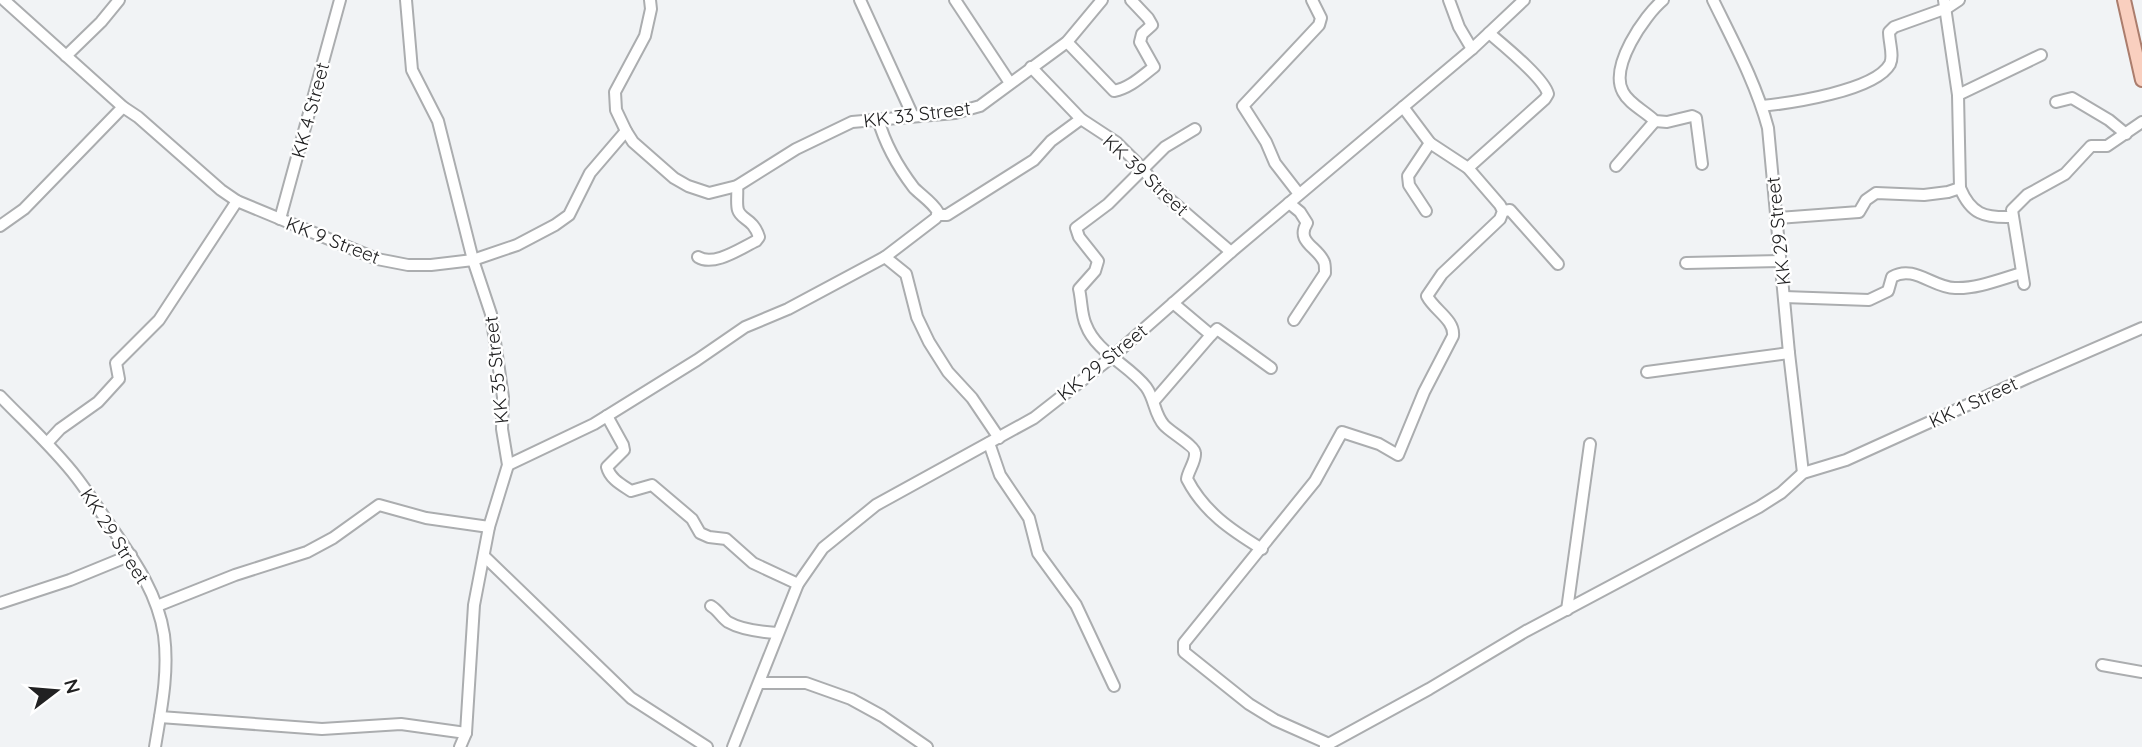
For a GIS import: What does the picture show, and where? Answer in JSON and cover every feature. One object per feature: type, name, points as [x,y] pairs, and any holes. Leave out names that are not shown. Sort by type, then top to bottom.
[{"type":"main road","points":[[2124,0],[2142,80]]},
{"type":"street","name":"KK 9 Street","points":[[4,0],[220,190],[237,201],[377,259],[408,265],[431,265],[473,260],[517,245],[569,215],[590,173],[626,131]]},
{"type":"street","points":[[66,56],[119,0]]},
{"type":"street","name":"KK 4 Street","points":[[280,219],[340,0]]},
{"type":"street","name":"KK 35 Street","points":[[406,0],[411,70],[438,121],[473,260],[491,314],[503,397],[502,429],[508,465],[489,527],[474,605],[466,733],[460,747]]},
{"type":"street","points":[[626,131],[616,110],[615,92],[645,36],[651,9],[650,0]]},
{"type":"street","points":[[860,0],[913,117]]},
{"type":"street","points":[[955,0],[1010,83]]},
{"type":"street","name":"KK 33 Street","points":[[626,131],[633,142],[674,178],[709,192],[737,186],[796,149],[852,122],[955,113],[979,106],[1067,42],[1102,0]]},
{"type":"street","points":[[1067,42],[1114,91],[1122,90],[1154,67],[1140,42],[1142,34],[1152,25],[1131,0]]},
{"type":"street","points":[[1449,0],[1459,27],[1472,50]]},
{"type":"street","points":[[1503,19],[1511,0]]},
{"type":"street","name":"KK 29 Street","points":[[733,747],[798,584],[823,548],[876,505],[1034,418],[1112,357],[1299,194],[1472,50],[1524,0]]},
{"type":"street","points":[[1663,0],[1652,11],[1626,54],[1619,79],[1620,87],[1628,99],[1640,106],[1655,121],[1667,122],[1692,116],[1696,118],[1702,164]]},
{"type":"street","name":"KK 29 Street","points":[[1713,0],[1762,106],[1768,128],[1803,472]]},
{"type":"street","points":[[1762,106],[1819,97],[1872,79],[1885,71],[1892,61],[1889,32],[1894,27],[1959,0]]},
{"type":"street","points":[[1299,194],[1275,163],[1268,145],[1243,105],[1319,25],[1321,18],[1315,1]]},
{"type":"street","points":[[1946,4],[1958,95],[1959,188],[1965,201],[1973,209],[1984,215],[2012,217]]},
{"type":"street","points":[[1468,168],[1548,94],[1533,72],[1489,33]]},
{"type":"street","points":[[1958,95],[2041,55]]},
{"type":"street","name":"KK 39 Street","points":[[1031,68],[1081,119],[1116,142],[1159,190],[1231,252]]},
{"type":"street","points":[[2056,102],[2072,98],[2126,134]]},
{"type":"street","points":[[0,226],[24,209],[123,107]]},
{"type":"street","points":[[1403,107],[1430,144],[1468,168],[1500,205],[1503,211],[1500,219],[1442,274],[1427,296],[1450,322],[1454,331],[1424,392],[1398,455],[1379,444],[1342,432],[1315,481],[1184,643],[1184,652],[1249,704],[1326,746],[1567,610],[1759,507],[1781,493],[1803,472]]},
{"type":"street","points":[[878,119],[892,154],[916,190],[935,207],[937,215]]},
{"type":"street","points":[[508,465],[607,416],[745,327],[788,309],[885,257],[937,215],[947,215],[1034,160],[1052,141],[1081,119]]},
{"type":"street","points":[[1616,166],[1655,121]]},
{"type":"street","points":[[1784,297],[1869,300],[1888,291],[1892,277],[1905,272],[1955,288],[2023,279],[2018,236],[2012,217],[2015,205],[2027,195],[2065,174],[2091,146],[2103,148],[2142,122]]},
{"type":"street","points":[[1195,129],[1165,148],[1108,204],[1076,228],[1079,237],[1098,261],[1095,271],[1079,289],[1084,322],[1112,357],[1146,387],[1164,425],[1195,452],[1187,479],[1190,486],[1218,520],[1262,549]]},
{"type":"street","points":[[1426,211],[1409,186],[1408,176],[1430,144]]},
{"type":"street","points":[[698,257],[709,261],[756,241],[758,237],[753,223],[739,213],[737,186]]},
{"type":"street","points":[[1777,218],[1859,212],[1866,200],[1876,193],[1924,195],[1959,188]]},
{"type":"street","points":[[47,443],[60,429],[98,402],[119,379],[116,363],[151,331],[237,201]]},
{"type":"street","points":[[1289,203],[1306,219],[1303,236],[1324,261],[1325,266],[1325,273],[1294,320]]},
{"type":"street","points":[[1503,211],[1511,211],[1558,264]]},
{"type":"street","points":[[885,257],[906,274],[911,284],[917,317],[929,342],[948,372],[972,398],[994,441],[1000,475],[1028,518],[1038,552],[1076,605],[1115,686]]},
{"type":"street","points":[[1686,263],[1780,261]]},
{"type":"street","points":[[1173,303],[1211,335]]},
{"type":"street","name":"KK 1 Street","points":[[1803,472],[1846,460],[2142,328]]},
{"type":"street","points":[[1154,401],[1217,329],[1271,368]]},
{"type":"street","points":[[1647,372],[1789,353]]},
{"type":"street","name":"KK 29 Street","points":[[0,396],[47,443],[76,477],[131,555],[149,586],[164,635],[166,659],[155,747]]},
{"type":"street","points":[[607,416],[624,450],[607,467],[609,473],[620,483],[631,491],[652,485],[692,519],[700,533],[709,537],[726,538],[753,563],[798,584]]},
{"type":"street","points":[[1567,610],[1590,444]]},
{"type":"street","points":[[157,606],[235,575],[307,552],[333,538],[376,506],[383,505],[426,518],[489,527]]},
{"type":"street","points":[[0,603],[70,580],[131,555]]},
{"type":"street","points":[[484,556],[631,698],[707,747]]},
{"type":"street","points":[[712,606],[731,623],[762,632],[777,633]]},
{"type":"street","points":[[2102,665],[2142,672]]},
{"type":"street","points":[[760,683],[806,683],[851,699],[927,747]]},
{"type":"street","points":[[160,717],[322,729],[401,724],[466,733]]}]
